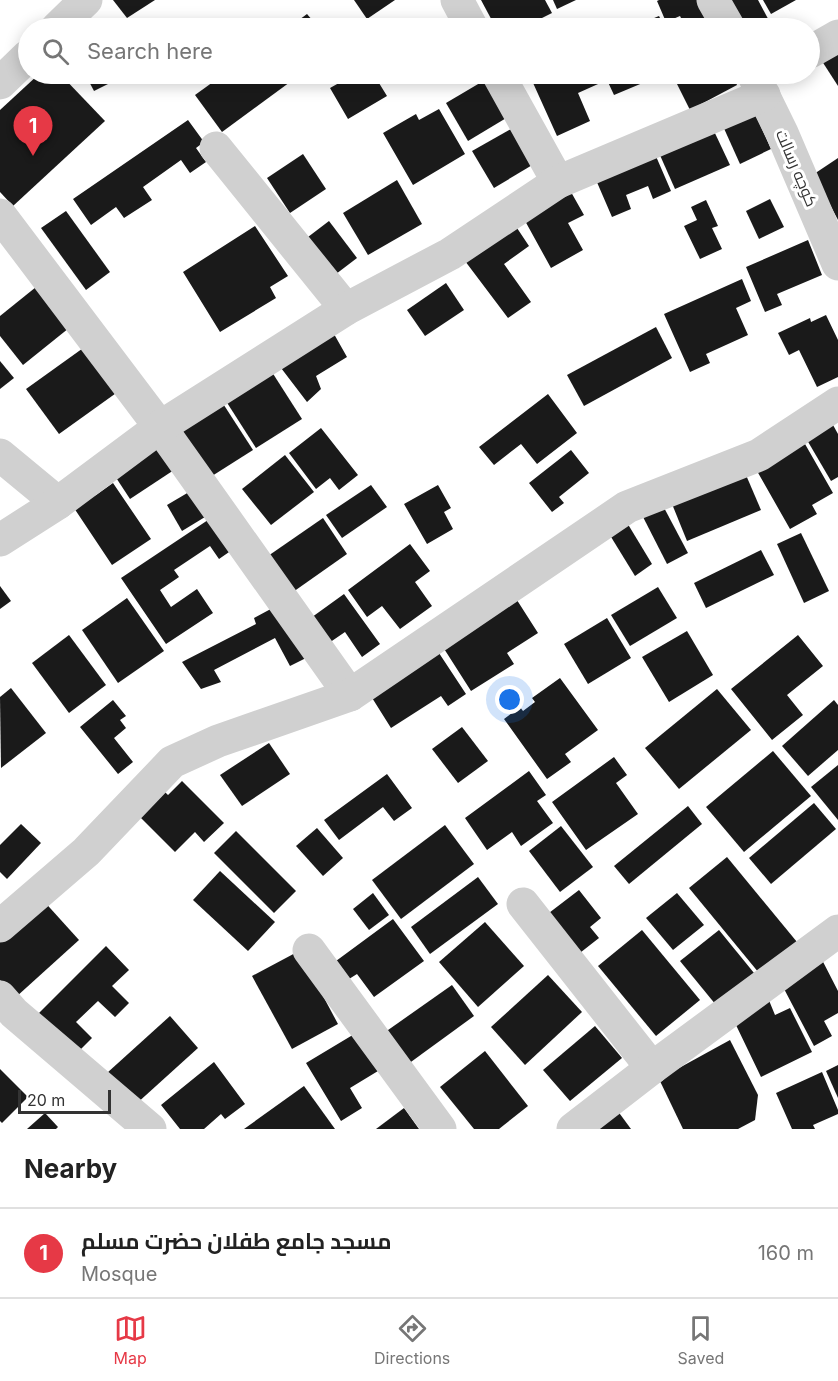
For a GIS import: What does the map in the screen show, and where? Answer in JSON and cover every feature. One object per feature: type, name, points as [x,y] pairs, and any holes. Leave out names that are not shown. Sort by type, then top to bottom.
[{"type":"street","points":[[67,18],[86,0]]},
{"type":"street","points":[[457,0],[467,18]]},
{"type":"street","points":[[713,0],[723,18]]},
{"type":"street","points":[[820,46],[838,36]]},
{"type":"street","points":[[0,83],[18,66]]},
{"type":"street","points":[[504,84],[558,182]]},
{"type":"street","points":[[0,540],[58,503],[160,427],[346,309],[450,254],[558,182],[756,84]]},
{"type":"street","name":"کوچه رسالت","points":[[763,84],[838,264]]},
{"type":"street","points":[[216,148],[346,309]]},
{"type":"street","points":[[0,214],[160,427],[350,695]]},
{"type":"street","points":[[0,926],[86,852],[172,762],[218,741],[350,695],[627,507],[759,454],[838,403]]},
{"type":"street","points":[[0,455],[58,503]]},
{"type":"street","points":[[523,904],[652,1068]]},
{"type":"street","points":[[573,1129],[652,1068],[838,932]]},
{"type":"street","points":[[309,950],[440,1129]]},
{"type":"street","points":[[0,997],[14,1012],[150,1129]]},
{"type":"building","points":[[113,0],[155,0],[127,18]]},
{"type":"building","points":[[354,0],[395,0],[368,18]]},
{"type":"building","points":[[481,0],[545,0],[552,13],[542,18],[491,18]]},
{"type":"building","points":[[553,0],[576,0],[557,9]]},
{"type":"building","points":[[700,0],[708,18],[681,18],[680,16],[664,18],[657,1]]},
{"type":"building","points":[[729,0],[758,0],[768,18],[738,18]]},
{"type":"building","points":[[763,0],[796,0],[771,14]]},
{"type":"building","points":[[838,43],[838,86],[820,58],[820,54]]},
{"type":"building","points":[[28,84],[70,84],[105,121],[13,206],[0,192],[0,110]]},
{"type":"building","points":[[90,84],[108,84],[94,91]]},
{"type":"building","points":[[210,84],[287,84],[222,132],[195,95]]},
{"type":"building","points":[[337,84],[380,84],[387,96],[348,119],[330,88]]},
{"type":"building","points":[[478,84],[494,84],[513,114],[468,141],[446,103]]},
{"type":"building","points":[[534,84],[598,84],[578,93],[590,121],[557,136]]},
{"type":"building","points":[[609,84],[640,84],[614,95]]},
{"type":"building","points":[[677,84],[737,84],[737,85],[690,110]]},
{"type":"building","points":[[439,109],[465,154],[413,185],[383,133],[416,114],[419,120]]},
{"type":"building","points":[[753,109],[771,149],[740,164],[722,124]]},
{"type":"building","points":[[188,120],[204,142],[196,148],[206,162],[190,173],[181,160],[143,187],[152,200],[124,218],[116,207],[91,225],[73,199]]},
{"type":"building","points":[[518,125],[539,161],[494,188],[472,151]]},
{"type":"building","points":[[713,129],[730,165],[675,189],[659,153]]},
{"type":"building","points":[[303,154],[326,189],[290,213],[267,178]]},
{"type":"building","points":[[655,154],[671,191],[653,199],[648,186],[626,195],[631,209],[612,217],[596,180]]},
{"type":"building","points":[[838,158],[838,220],[814,174]]},
{"type":"building","points":[[397,180],[422,224],[368,255],[343,213]]},
{"type":"building","points":[[571,192],[584,215],[568,223],[583,250],[551,268],[524,219]]},
{"type":"building","points":[[770,199],[784,227],[759,239],[746,211]]},
{"type":"building","points":[[706,200],[718,226],[712,228],[722,249],[700,259],[684,226],[697,220],[691,207]]},
{"type":"building","points":[[66,211],[110,272],[86,290],[41,228]]},
{"type":"building","points":[[329,221],[357,258],[336,274],[308,237]]},
{"type":"building","points":[[515,225],[529,246],[504,264],[531,302],[508,318],[462,257]]},
{"type":"building","points":[[255,226],[288,276],[270,287],[276,298],[220,332],[183,272]]},
{"type":"building","points":[[808,240],[822,275],[777,294],[782,305],[765,312],[746,267]]},
{"type":"building","points":[[742,279],[751,301],[736,308],[748,335],[706,354],[710,363],[690,372],[664,314]]},
{"type":"building","points":[[41,283],[74,324],[23,365],[0,336],[0,316]]},
{"type":"building","points":[[446,283],[464,310],[425,336],[407,310]]},
{"type":"building","points":[[826,315],[838,340],[838,377],[817,387],[799,350],[789,355],[778,333],[810,318],[811,322]]},
{"type":"building","points":[[656,327],[672,358],[584,406],[567,375]]},
{"type":"building","points":[[334,334],[347,357],[316,376],[321,389],[307,402],[278,364]]},
{"type":"building","points":[[86,346],[119,391],[59,434],[26,389]]},
{"type":"building","points":[[0,361],[14,378],[0,389]]},
{"type":"building","points":[[270,369],[302,419],[256,448],[224,398]]},
{"type":"building","points":[[548,394],[577,433],[537,464],[521,444],[494,465],[479,447]]},
{"type":"building","points":[[220,399],[253,450],[212,476],[173,428]]},
{"type":"building","points":[[833,425],[838,434],[838,477],[831,481],[807,440]]},
{"type":"building","points":[[321,428],[358,475],[339,490],[330,478],[316,489],[289,453]]},
{"type":"building","points":[[158,439],[177,468],[130,499],[111,470]]},
{"type":"building","points":[[805,444],[833,493],[812,505],[817,514],[790,529],[757,471]]},
{"type":"building","points":[[571,450],[589,473],[559,497],[564,503],[552,512],[529,483]]},
{"type":"building","points":[[285,455],[314,492],[271,525],[242,489]]},
{"type":"building","points":[[743,468],[761,510],[687,541],[670,499]]},
{"type":"building","points":[[113,483],[151,539],[112,565],[70,502],[96,495]]},
{"type":"building","points":[[371,485],[387,507],[342,538],[326,515]]},
{"type":"building","points":[[438,485],[451,508],[444,512],[453,529],[427,544],[404,504]]},
{"type":"building","points":[[189,492],[205,517],[182,531],[167,505]]},
{"type":"building","points":[[661,502],[688,553],[667,564],[641,513]]},
{"type":"building","points":[[211,518],[232,550],[219,559],[210,546],[174,570],[179,577],[160,590],[171,607],[197,589],[213,613],[166,644],[121,578]]},
{"type":"building","points":[[323,518],[347,554],[293,592],[268,556]]},
{"type":"building","points":[[626,521],[652,564],[635,576],[608,532]]},
{"type":"building","points":[[801,533],[829,591],[804,603],[777,544]]},
{"type":"building","points":[[410,544],[430,571],[415,582],[432,606],[400,629],[382,606],[367,617],[348,590]]},
{"type":"building","points":[[761,550],[774,575],[706,608],[694,583]]},
{"type":"building","points":[[0,586],[11,601],[0,609]]},
{"type":"building","points":[[658,587],[677,618],[630,646],[611,615]]},
{"type":"building","points":[[344,594],[380,644],[362,657],[345,632],[326,645],[308,620]]},
{"type":"building","points":[[515,597],[538,633],[507,653],[514,664],[471,691],[441,644]]},
{"type":"building","points":[[127,598],[164,651],[118,683],[82,630]]},
{"type":"building","points":[[280,604],[308,657],[290,666],[275,638],[214,670],[221,682],[201,689],[182,662],[256,624],[254,618]]},
{"type":"building","points":[[607,618],[631,658],[588,684],[564,644]]},
{"type":"building","points":[[687,631],[713,675],[669,702],[642,657]]},
{"type":"building","points":[[69,635],[106,685],[69,713],[32,663]]},
{"type":"building","points":[[798,635],[823,666],[787,695],[803,715],[772,740],[731,689]]},
{"type":"building","points":[[437,650],[466,694],[448,706],[441,696],[391,728],[369,693]]},
{"type":"building","points":[[560,678],[598,730],[565,754],[571,762],[547,779],[504,719],[520,707],[523,711],[535,702],[532,698]]},
{"type":"building","points":[[11,688],[46,733],[1,768],[0,697]]},
{"type":"building","points":[[717,689],[751,730],[679,789],[645,748]]},
{"type":"building","points":[[113,700],[126,716],[120,720],[126,728],[114,738],[133,762],[118,774],[80,727]]},
{"type":"building","points":[[834,700],[838,705],[838,750],[808,776],[782,746]]},
{"type":"building","points":[[462,727],[488,761],[458,783],[432,749]]},
{"type":"building","points":[[269,743],[290,774],[242,806],[220,775]]},
{"type":"building","points":[[773,751],[811,796],[744,852],[706,807]]},
{"type":"building","points":[[614,757],[627,775],[616,783],[638,814],[586,850],[552,802]]},
{"type":"building","points":[[838,765],[838,820],[811,787]]},
{"type":"building","points":[[529,771],[546,795],[537,801],[553,823],[521,846],[512,832],[487,850],[465,818]]},
{"type":"building","points":[[387,774],[412,808],[394,821],[383,807],[339,840],[324,820]]},
{"type":"building","points":[[182,781],[224,823],[204,842],[195,832],[175,852],[137,814],[162,789],[168,795]]},
{"type":"building","points":[[814,803],[836,829],[771,884],[749,858]]},
{"type":"building","points":[[688,806],[702,824],[629,884],[614,866]]},
{"type":"building","points":[[21,824],[41,843],[7,879],[0,872],[0,845]]},
{"type":"building","points":[[445,825],[474,864],[401,919],[372,880]]},
{"type":"building","points":[[561,826],[593,867],[560,892],[529,851]]},
{"type":"building","points":[[317,828],[343,858],[323,876],[296,846]]},
{"type":"building","points":[[236,831],[296,891],[274,913],[214,853]]},
{"type":"building","points":[[727,857],[797,942],[759,973],[689,888]]},
{"type":"building","points":[[220,871],[275,922],[248,951],[193,900]]},
{"type":"building","points":[[478,877],[498,904],[430,954],[411,927]]},
{"type":"building","points":[[579,890],[601,918],[590,927],[599,938],[576,956],[545,916]]},
{"type":"building","points":[[373,893],[389,915],[369,930],[353,909]]},
{"type":"building","points":[[677,893],[704,925],[673,950],[646,918]]},
{"type":"building","points":[[41,898],[79,940],[16,997],[0,980],[0,935]]},
{"type":"building","points":[[393,919],[424,961],[374,997],[357,974],[349,979],[336,961]]},
{"type":"building","points":[[485,922],[524,966],[478,1007],[439,962]]},
{"type":"building","points":[[642,930],[700,1000],[656,1036],[598,966]]},
{"type":"building","points":[[719,930],[754,973],[716,1005],[680,961]]},
{"type":"building","points":[[106,946],[129,970],[112,986],[129,1003],[115,1017],[98,1001],[76,1022],[92,1038],[74,1056],[35,1017]]},
{"type":"building","points":[[299,951],[338,1024],[292,1049],[252,976]]},
{"type":"building","points":[[819,954],[838,991],[838,1013],[824,1021],[832,1036],[814,1046],[782,985]]},
{"type":"building","points":[[548,975],[582,1012],[525,1065],[491,1027]]},
{"type":"building","points":[[452,985],[474,1016],[404,1067],[381,1035]]},
{"type":"building","points":[[768,998],[775,1015],[790,1008],[812,1052],[761,1077],[735,1023]]},
{"type":"building","points":[[170,1016],[198,1048],[135,1105],[107,1073]]},
{"type":"building","points":[[595,1026],[622,1058],[570,1101],[543,1070]]},
{"type":"building","points":[[356,1033],[378,1071],[350,1088],[362,1108],[341,1121],[306,1063]]},
{"type":"building","points":[[730,1040],[758,1095],[755,1120],[738,1129],[683,1129],[659,1079]]},
{"type":"building","points":[[485,1051],[528,1106],[499,1129],[474,1129],[440,1087]]},
{"type":"building","points":[[214,1062],[245,1104],[225,1119],[221,1114],[204,1129],[180,1129],[161,1105]]},
{"type":"building","points":[[838,1065],[838,1098],[826,1071]]},
{"type":"building","points":[[0,1069],[28,1097],[2,1123],[0,1121]]},
{"type":"building","points":[[822,1072],[838,1114],[813,1125],[815,1129],[792,1129],[776,1093]]},
{"type":"building","points":[[304,1086],[335,1129],[244,1129]]},
{"type":"building","points":[[404,1108],[419,1129],[376,1129]]},
{"type":"building","points":[[617,1110],[631,1129],[591,1129]]},
{"type":"building","points":[[45,1113],[58,1127],[56,1129],[27,1129]]},
{"type":"place","name":"مسجد جامع طفلان حضرت مسلم","points":[[33,156]]}]
